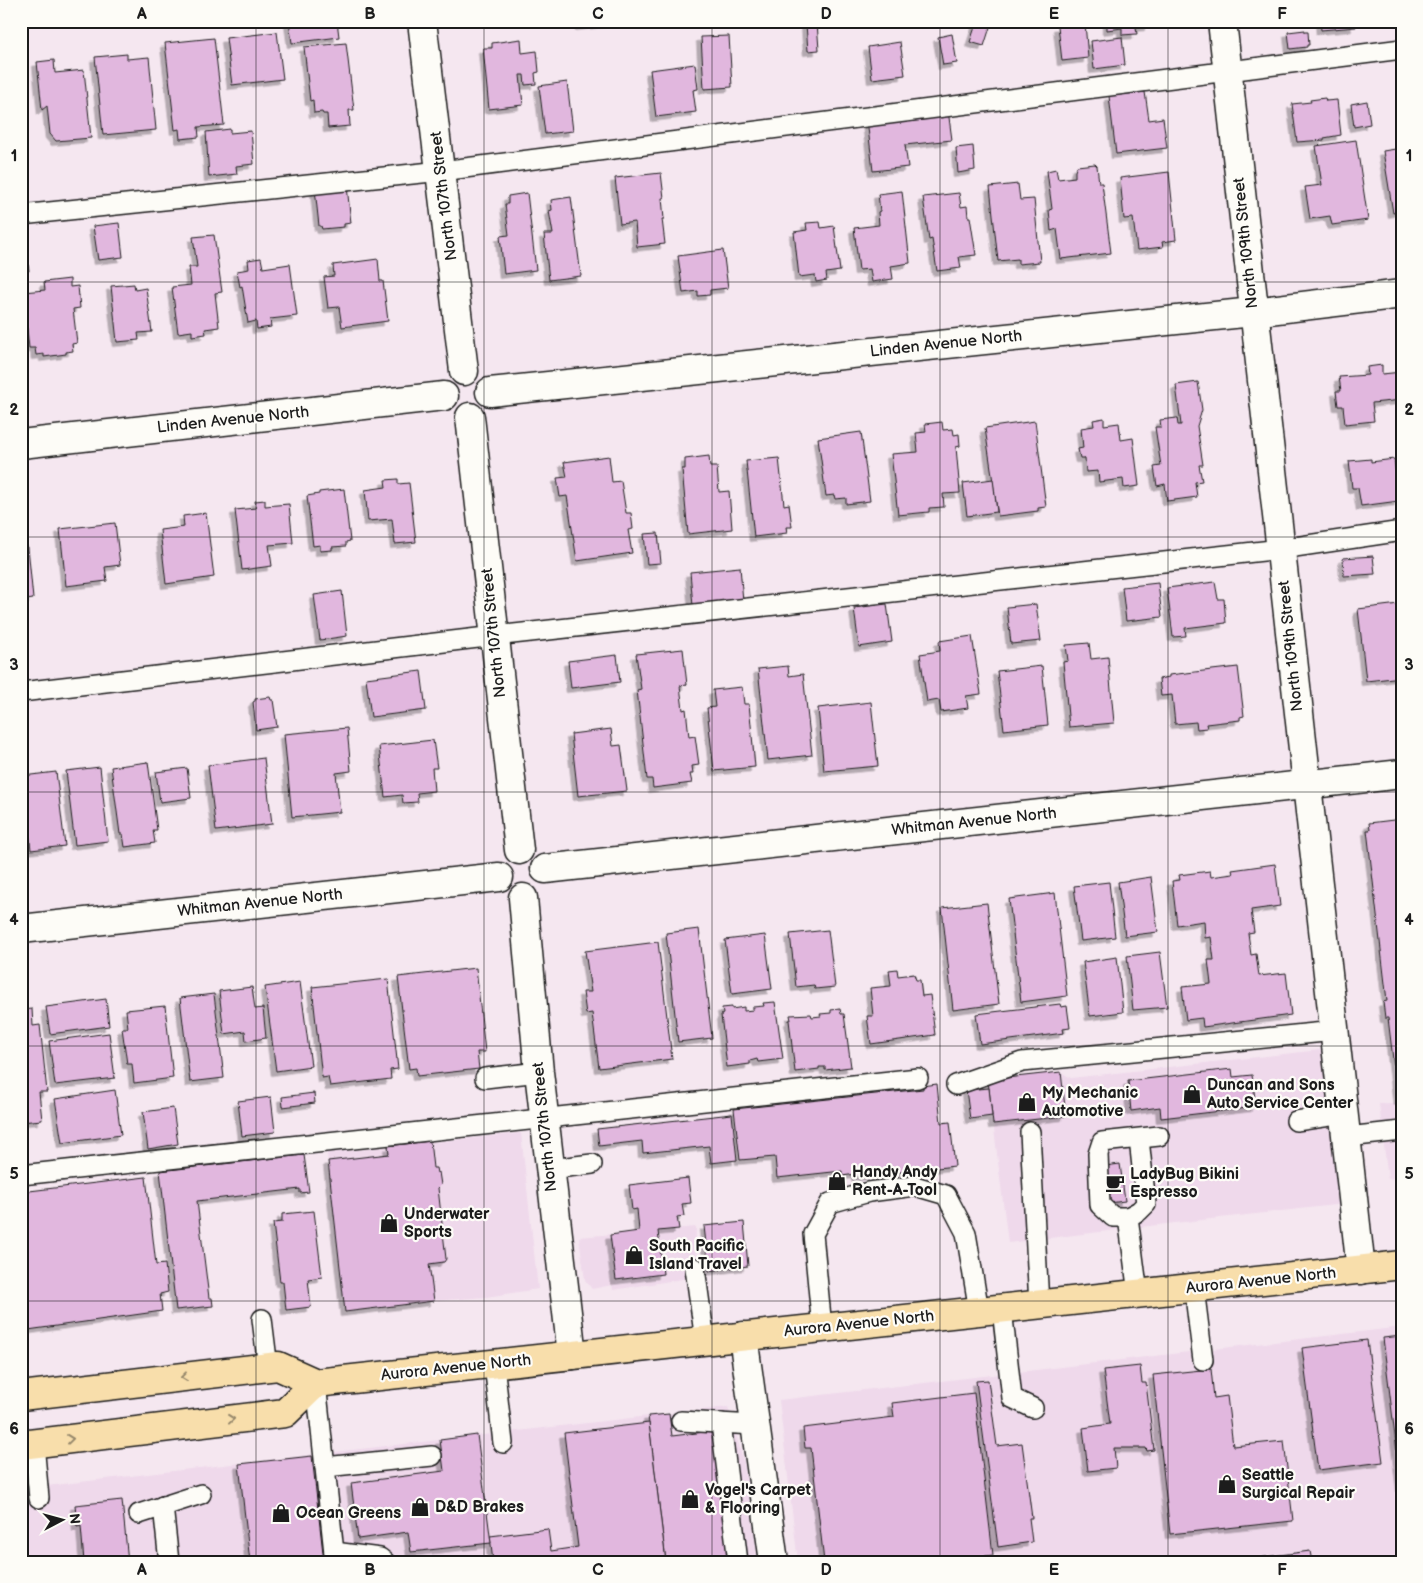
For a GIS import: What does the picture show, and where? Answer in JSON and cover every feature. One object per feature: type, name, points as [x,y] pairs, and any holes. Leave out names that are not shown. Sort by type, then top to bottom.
[{"type":"highway","name":"Aurora Avenue North","points":[[316,1383],[1402,1265]]},
{"type":"highway","points":[[21,1396],[278,1366],[316,1383],[285,1413],[27,1445]]},
{"type":"street","name":"North 107th Street","points":[[422,21],[464,372]]},
{"type":"street","name":"North 109th Street","points":[[1222,21],[1361,1270]]},
{"type":"street","name":"Linden Avenue North","points":[[490,392],[1253,312],[1402,294]]},
{"type":"street","points":[[471,371],[484,378],[490,392],[490,400],[487,407],[470,417],[459,416],[452,412],[444,396],[447,384],[451,378],[471,371]]},
{"type":"street","name":"Linden Avenue North","points":[[21,444],[444,396]]},
{"type":"street","name":"North 107th Street","points":[[470,417],[519,850]]},
{"type":"street","name":"Whitman Avenue North","points":[[545,869],[1402,774]]},
{"type":"street","points":[[519,850],[535,854],[541,860],[545,869],[545,881],[537,893],[523,898],[508,894],[502,888],[499,877],[500,864],[512,852],[519,850]]},
{"type":"street","name":"Whitman Avenue North","points":[[21,930],[499,877]]},
{"type":"street","name":"North 107th Street","points":[[523,898],[539,1072],[572,1355]]},
{"type":"street","points":[[743,1336],[774,1562]]},
{"type":"lane","points":[[21,215],[441,171],[1402,49]]},
{"type":"lane","points":[[21,692],[495,636],[1281,549],[1402,531]]},
{"type":"lane","points":[[956,1085],[1022,1062],[1335,1031]]},
{"type":"lane","points":[[485,1078],[539,1072]]},
{"type":"lane","points":[[21,1175],[918,1078]]},
{"type":"lane","points":[[1296,1121],[1402,1131]]},
{"type":"lane","points":[[1030,1132],[1039,1305]]},
{"type":"lane","points":[[1139,1138],[1146,1204],[1139,1211],[1128,1217],[1113,1217],[1100,1205],[1098,1154],[1102,1142],[1139,1138],[1160,1136]]},
{"type":"lane","points":[[550,1169],[592,1164]]},
{"type":"lane","points":[[822,1328],[813,1234],[830,1203],[869,1192],[915,1186],[946,1195],[966,1233],[991,1310],[1012,1398],[1033,1408]]},
{"type":"lane","points":[[1128,1217],[1138,1294]]},
{"type":"lane","points":[[694,1268],[705,1341]]},
{"type":"lane","points":[[1194,1288],[1203,1360]]},
{"type":"lane","points":[[262,1319],[268,1368]]},
{"type":"lane","points":[[494,1364],[503,1443]]},
{"type":"lane","points":[[316,1383],[335,1557],[380,1558],[385,1562]]},
{"type":"lane","points":[[681,1421],[755,1424]]},
{"type":"lane","points":[[721,1423],[738,1562]]},
{"type":"lane","points":[[27,1445],[39,1498]]},
{"type":"lane","points":[[325,1466],[432,1456]]},
{"type":"lane","points":[[139,1514],[201,1494]]},
{"type":"lane","points":[[163,1506],[169,1562]]},
{"type":"shaded area","points":[[1329,1049],[1344,1204],[1008,1243],[988,1080],[1061,1072],[1071,1078]]},
{"type":"shaded area","points":[[1402,1102],[1402,1177],[1388,1179],[1379,1104]]},
{"type":"shaded area","points":[[521,1133],[538,1289],[486,1297],[434,1301],[345,1312],[327,1153]]},
{"type":"shaded area","points":[[696,1227],[695,1277],[613,1290],[612,1285],[592,1289],[585,1280],[579,1237]]},
{"type":"shaded area","points":[[1402,1327],[1402,1562],[996,1562],[996,1556],[993,1555],[938,1562],[798,1562],[779,1400]]},
{"type":"shaded area","points":[[728,1407],[744,1463],[758,1562],[21,1562],[21,1489]]},
{"type":"building","points":[[289,21],[337,21],[339,37],[292,43]]},
{"type":"building","points":[[579,21],[624,21],[580,26]]},
{"type":"building","points":[[977,21],[992,21],[984,46],[970,42]]},
{"type":"building","points":[[1107,21],[1149,21],[1149,26],[1136,27],[1137,34],[1122,35],[1122,28],[1107,30]]},
{"type":"building","points":[[1320,21],[1355,21],[1356,27],[1321,30]]},
{"type":"building","points":[[817,22],[819,50],[808,51],[806,24]]},
{"type":"building","points":[[1085,23],[1088,58],[1062,61],[1058,26]]},
{"type":"building","points":[[1305,30],[1305,32],[1308,32],[1309,45],[1307,47],[1290,49],[1288,32]]},
{"type":"building","points":[[277,32],[283,79],[232,85],[226,38]]},
{"type":"building","points":[[952,34],[957,63],[943,65],[938,37]]},
{"type":"building","points":[[729,36],[732,87],[704,89],[701,37]]},
{"type":"building","points":[[1122,37],[1125,65],[1094,69],[1091,41]]},
{"type":"building","points":[[214,38],[224,125],[198,127],[199,137],[180,139],[179,129],[175,130],[165,43]]},
{"type":"building","points":[[521,39],[522,53],[537,51],[539,72],[535,73],[536,84],[525,85],[524,75],[520,75],[523,105],[489,109],[483,48],[492,48],[492,43]]},
{"type":"building","points":[[900,42],[905,75],[872,79],[868,47]]},
{"type":"building","points":[[346,43],[354,110],[349,110],[350,126],[328,128],[327,114],[322,112],[314,113],[313,100],[310,101],[304,47]]},
{"type":"building","points":[[127,54],[127,59],[149,57],[156,130],[103,135],[95,57]]},
{"type":"building","points":[[54,60],[55,73],[84,70],[91,138],[56,141],[50,134],[47,106],[42,110],[37,62]]},
{"type":"building","points":[[695,64],[698,89],[693,90],[696,112],[656,117],[650,70]]},
{"type":"building","points":[[567,82],[573,131],[545,134],[539,86]]},
{"type":"building","points":[[1145,92],[1149,120],[1163,118],[1167,148],[1116,154],[1109,96]]},
{"type":"building","points":[[1325,98],[1326,101],[1337,100],[1341,135],[1324,138],[1324,140],[1297,142],[1292,104]]},
{"type":"building","points":[[1367,101],[1370,124],[1354,127],[1351,104]]},
{"type":"building","points":[[948,110],[952,140],[905,145],[908,167],[873,171],[867,119]]},
{"type":"building","points":[[230,129],[230,133],[251,131],[254,164],[236,166],[237,174],[209,177],[206,132]]},
{"type":"building","points":[[1356,140],[1368,220],[1332,225],[1330,216],[1310,219],[1305,187],[1322,185],[1316,146]]},
{"type":"building","points":[[973,146],[975,170],[958,173],[956,148]]},
{"type":"building","points":[[1402,148],[1402,211],[1393,213],[1383,151]]},
{"type":"building","points":[[1095,164],[1097,166],[1099,183],[1102,183],[1111,253],[1061,259],[1057,229],[1051,231],[1049,210],[1052,209],[1047,171],[1056,169],[1058,179],[1075,177],[1077,166]]},
{"type":"building","points":[[1169,172],[1176,240],[1162,242],[1163,247],[1137,250],[1133,218],[1124,219],[1120,178]]},
{"type":"building","points":[[661,173],[664,198],[662,198],[664,219],[662,219],[665,244],[637,247],[635,222],[620,224],[615,178]]},
{"type":"building","points":[[1018,184],[1020,200],[1034,199],[1040,262],[1018,264],[1018,259],[998,261],[990,187]]},
{"type":"building","points":[[347,186],[351,223],[344,224],[344,227],[322,229],[319,226],[315,189]]},
{"type":"building","points":[[902,191],[910,263],[891,266],[893,279],[872,282],[870,269],[859,270],[854,228],[879,225],[878,194]]},
{"type":"building","points":[[527,193],[536,270],[504,274],[500,236],[509,235],[505,204],[508,204],[508,196]]},
{"type":"building","points":[[959,193],[961,207],[967,206],[976,255],[959,257],[961,268],[937,271],[932,239],[929,240],[923,197]]},
{"type":"building","points":[[571,197],[581,276],[549,280],[544,234],[553,234],[549,211],[552,210],[551,200]]},
{"type":"building","points":[[820,222],[821,228],[834,226],[840,271],[826,273],[827,280],[816,282],[815,275],[799,277],[794,232],[807,230],[806,223]]},
{"type":"building","points":[[119,223],[123,257],[98,260],[93,226]]},
{"type":"building","points":[[21,228],[24,228],[29,271],[21,271]]},
{"type":"building","points":[[214,235],[222,292],[215,293],[219,327],[205,329],[206,334],[192,336],[192,331],[178,333],[172,287],[191,285],[189,267],[197,267],[193,237]]},
{"type":"building","points":[[723,250],[728,288],[710,290],[710,295],[698,296],[698,291],[683,293],[678,256]]},
{"type":"building","points":[[261,258],[263,268],[290,264],[297,316],[270,319],[271,327],[257,329],[256,321],[248,323],[242,286],[240,287],[237,271],[249,269],[248,260]]},
{"type":"building","points":[[378,259],[380,281],[383,281],[388,321],[342,327],[339,307],[328,308],[324,277],[334,276],[333,265]]},
{"type":"building","points":[[70,279],[70,287],[78,286],[80,308],[73,309],[77,343],[72,344],[73,351],[66,352],[66,354],[44,357],[44,354],[36,355],[35,348],[29,348],[23,292],[45,290],[44,282]]},
{"type":"building","points":[[134,284],[135,290],[146,288],[152,332],[138,333],[139,340],[117,342],[111,286]]},
{"type":"building","points":[[1382,365],[1382,374],[1402,372],[1402,400],[1372,403],[1374,421],[1345,424],[1343,406],[1338,406],[1336,391],[1341,391],[1339,377],[1368,375],[1367,367]]},
{"type":"building","points":[[1198,382],[1202,410],[1197,426],[1203,465],[1199,465],[1202,481],[1195,482],[1197,497],[1167,501],[1165,484],[1157,486],[1154,467],[1161,466],[1155,427],[1161,427],[1160,420],[1177,418],[1178,425],[1181,425],[1176,385]]},
{"type":"building","points":[[1104,418],[1104,425],[1119,423],[1121,440],[1133,438],[1139,486],[1124,488],[1123,479],[1099,482],[1098,471],[1086,472],[1085,458],[1080,458],[1078,449],[1083,448],[1081,428],[1094,426],[1093,420]]},
{"type":"building","points":[[1035,421],[1046,507],[1038,508],[1038,511],[998,516],[985,428]]},
{"type":"building","points":[[942,422],[943,430],[953,429],[954,435],[959,434],[960,446],[956,447],[960,493],[943,494],[944,507],[929,508],[929,512],[898,515],[891,454],[918,452],[916,433],[926,432],[925,424]]},
{"type":"building","points":[[861,432],[870,501],[846,504],[846,498],[835,499],[834,495],[826,496],[818,438]]},
{"type":"building","points":[[609,456],[612,482],[621,481],[626,513],[631,513],[633,529],[628,530],[632,553],[577,561],[567,496],[560,497],[557,478],[567,477],[564,462]]},
{"type":"building","points":[[709,456],[710,467],[717,467],[719,492],[729,491],[732,529],[688,534],[682,469],[685,469],[685,459]]},
{"type":"building","points":[[779,458],[784,505],[789,504],[792,527],[786,527],[787,533],[754,537],[746,461]]},
{"type":"building","points":[[1371,459],[1371,462],[1394,459],[1399,501],[1361,506],[1358,488],[1352,488],[1349,461]]},
{"type":"building","points":[[398,479],[398,484],[409,483],[416,542],[395,544],[392,519],[368,521],[365,490],[386,487],[385,480]]},
{"type":"building","points":[[993,479],[997,512],[967,516],[963,483]]},
{"type":"building","points":[[344,489],[350,541],[346,542],[346,546],[332,547],[332,550],[320,551],[320,545],[313,546],[307,496],[319,494],[319,492]]},
{"type":"building","points":[[265,500],[265,506],[289,504],[293,543],[269,545],[272,566],[242,570],[235,510],[256,508],[255,501]]},
{"type":"building","points":[[206,513],[214,577],[166,584],[160,530],[184,527],[183,516]]},
{"type":"building","points":[[115,523],[120,565],[105,567],[107,581],[66,586],[60,529]]},
{"type":"building","points":[[658,533],[661,563],[647,564],[644,534]]},
{"type":"building","points":[[28,547],[33,599],[21,601],[21,548]]},
{"type":"building","points":[[1373,556],[1375,574],[1344,576],[1343,558]]},
{"type":"building","points":[[740,567],[743,601],[693,606],[690,572]]},
{"type":"building","points":[[1215,582],[1218,599],[1224,599],[1226,623],[1185,628],[1186,636],[1173,637],[1167,588]]},
{"type":"building","points":[[1158,583],[1162,617],[1126,621],[1122,587]]},
{"type":"building","points":[[342,591],[347,636],[320,640],[314,595]]},
{"type":"building","points":[[887,604],[892,642],[859,647],[854,608]]},
{"type":"building","points":[[1036,604],[1041,641],[1011,644],[1007,607]]},
{"type":"building","points":[[1399,604],[1402,626],[1402,677],[1366,681],[1358,609]]},
{"type":"building","points":[[972,636],[981,694],[966,696],[968,708],[941,712],[939,700],[927,702],[920,654],[940,651],[939,641]]},
{"type":"building","points":[[1089,643],[1091,659],[1108,657],[1114,723],[1069,727],[1063,662],[1068,661],[1066,645]]},
{"type":"building","points":[[683,649],[687,685],[680,686],[683,710],[686,709],[689,737],[695,736],[699,765],[692,766],[693,774],[690,774],[692,783],[653,788],[652,779],[647,779],[637,690],[641,689],[636,654]]},
{"type":"building","points":[[617,655],[620,682],[571,688],[568,661]]},
{"type":"building","points":[[788,666],[789,676],[803,674],[812,755],[768,760],[758,669]]},
{"type":"building","points":[[1042,666],[1048,725],[1004,730],[997,671]]},
{"type":"building","points":[[1238,667],[1244,716],[1240,717],[1240,720],[1206,724],[1207,728],[1197,729],[1196,722],[1175,724],[1172,695],[1161,696],[1159,679],[1169,677],[1169,675]]},
{"type":"building","points":[[421,671],[426,710],[371,717],[366,678]]},
{"type":"building","points":[[742,687],[744,704],[749,704],[755,767],[714,771],[707,708],[715,707],[713,690]]},
{"type":"building","points":[[270,697],[273,700],[277,727],[256,730],[253,702],[255,699]]},
{"type":"building","points":[[871,702],[878,766],[824,771],[818,708]]},
{"type":"building","points":[[347,728],[351,771],[336,773],[340,812],[292,817],[284,734]]},
{"type":"building","points":[[611,729],[613,746],[621,745],[627,791],[578,796],[571,734]]},
{"type":"building","points":[[433,740],[437,768],[432,768],[434,791],[417,793],[418,802],[403,803],[402,795],[385,797],[379,746]]},
{"type":"building","points":[[264,758],[272,824],[216,831],[208,765]]},
{"type":"building","points":[[148,762],[157,830],[153,830],[155,843],[125,847],[123,834],[120,834],[111,767]]},
{"type":"building","points":[[100,767],[108,841],[75,845],[66,771]]},
{"type":"building","points":[[187,768],[191,798],[160,802],[156,772]]},
{"type":"building","points":[[56,772],[65,846],[31,850],[23,776]]},
{"type":"building","points":[[1402,819],[1402,1100],[1398,1101],[1388,1018],[1385,1018],[1383,1002],[1387,1001],[1367,830],[1370,830],[1369,823]]},
{"type":"building","points":[[1275,864],[1280,906],[1251,910],[1254,932],[1248,933],[1251,955],[1256,954],[1259,976],[1286,973],[1291,1015],[1203,1027],[1202,1018],[1186,1020],[1182,987],[1211,984],[1208,960],[1214,960],[1211,937],[1205,938],[1204,921],[1177,925],[1172,881],[1180,880],[1179,875],[1210,871],[1211,877],[1233,874],[1232,870]]},
{"type":"building","points":[[1151,877],[1158,932],[1125,936],[1118,882]]},
{"type":"building","points":[[1109,882],[1115,937],[1081,941],[1074,886]]},
{"type":"building","points":[[1055,893],[1067,996],[1021,1002],[1009,899]]},
{"type":"building","points":[[987,903],[999,1004],[953,1010],[942,908]]},
{"type":"building","points":[[699,929],[712,1038],[678,1042],[666,933]]},
{"type":"building","points":[[828,930],[835,987],[815,989],[814,985],[796,987],[790,934]]},
{"type":"building","points":[[765,935],[772,989],[732,994],[725,940]]},
{"type":"building","points":[[658,942],[672,1059],[599,1068],[592,1013],[586,1014],[583,992],[591,992],[585,951]]},
{"type":"building","points":[[1160,952],[1167,1007],[1133,1010],[1127,956]]},
{"type":"building","points":[[1117,957],[1123,1012],[1090,1016],[1083,962]]},
{"type":"building","points":[[476,968],[485,1052],[477,1052],[479,1069],[417,1076],[416,1068],[409,1069],[398,977]]},
{"type":"building","points":[[897,969],[898,976],[914,974],[916,980],[920,980],[922,996],[930,995],[935,1035],[871,1044],[867,1016],[873,1016],[870,988],[891,986],[889,970]]},
{"type":"building","points":[[388,979],[398,1069],[390,1070],[391,1079],[330,1086],[328,1077],[322,1078],[312,987]]},
{"type":"building","points":[[300,982],[311,1066],[276,1071],[265,987]]},
{"type":"building","points":[[252,987],[255,1009],[263,1008],[266,1038],[246,1041],[245,1031],[224,1034],[219,991]]},
{"type":"building","points":[[214,994],[224,1078],[190,1082],[180,998]]},
{"type":"building","points":[[106,999],[109,1026],[50,1034],[46,1007]]},
{"type":"building","points":[[775,1002],[783,1059],[758,1062],[757,1059],[750,1061],[750,1064],[727,1067],[721,1015],[723,1014],[722,1008],[744,1007],[744,1011],[753,1010],[753,1007],[764,1006],[763,1003]]},
{"type":"building","points":[[1060,1004],[1061,1007],[1067,1006],[1070,1028],[1063,1029],[1064,1033],[980,1044],[976,1014]]},
{"type":"building","points":[[165,1006],[173,1078],[134,1083],[132,1064],[127,1064],[122,1028],[128,1028],[126,1010]]},
{"type":"building","points":[[32,1009],[33,1026],[40,1025],[47,1092],[39,1092],[42,1120],[21,1122],[21,1010]]},
{"type":"building","points":[[840,1009],[841,1014],[844,1014],[851,1067],[825,1070],[825,1067],[819,1067],[819,1069],[795,1072],[790,1015],[811,1014],[812,1017],[821,1016],[820,1014],[831,1013],[831,1010]]},
{"type":"building","points":[[109,1033],[115,1078],[55,1085],[49,1041]]},
{"type":"building","name":"Duncan and Sons Auto Service Center","points":[[1232,1069],[1233,1077],[1252,1075],[1256,1107],[1161,1118],[1160,1107],[1131,1111],[1128,1081]]},
{"type":"building","name":"My Mechanic Automotive","points":[[1061,1072],[1066,1116],[993,1124],[988,1080]]},
{"type":"building","points":[[937,1084],[941,1123],[950,1122],[955,1166],[856,1177],[856,1174],[842,1176],[842,1171],[777,1178],[775,1157],[740,1160],[734,1109],[923,1089],[923,1086]]},
{"type":"building","points":[[989,1088],[992,1116],[970,1119],[966,1090]]},
{"type":"building","points":[[115,1090],[121,1135],[62,1143],[55,1099]]},
{"type":"building","points":[[314,1093],[315,1103],[283,1107],[282,1097]]},
{"type":"building","points":[[271,1097],[275,1132],[242,1136],[238,1101]]},
{"type":"building","points":[[173,1108],[178,1144],[148,1149],[143,1112]]},
{"type":"building","points":[[732,1114],[737,1160],[711,1163],[709,1146],[643,1153],[642,1141],[599,1146],[597,1129]]},
{"type":"building","name":"Underwater Sports","points":[[430,1141],[433,1168],[436,1168],[437,1173],[439,1172],[441,1185],[438,1188],[446,1259],[444,1262],[429,1264],[434,1301],[345,1312],[328,1161],[389,1154],[388,1146]]},
{"type":"building","points":[[304,1155],[309,1192],[300,1193],[300,1189],[197,1201],[209,1298],[212,1298],[213,1306],[176,1310],[160,1171]]},
{"type":"building","name":"LadyBug Bikini Espresso","points":[[1120,1164],[1125,1201],[1109,1203],[1105,1166]]},
{"type":"building","points":[[146,1177],[156,1265],[165,1264],[168,1292],[160,1294],[162,1311],[21,1331],[21,1192]]},
{"type":"building","points":[[688,1178],[691,1203],[682,1204],[684,1216],[677,1217],[679,1229],[658,1231],[663,1274],[616,1280],[610,1235],[639,1231],[637,1209],[632,1210],[629,1185]]},
{"type":"building","points":[[314,1211],[322,1277],[308,1279],[311,1307],[286,1310],[283,1282],[280,1282],[273,1223],[282,1222],[282,1214]]},
{"type":"building","points":[[744,1222],[748,1266],[709,1271],[704,1226]]},
{"type":"building","points":[[1402,1336],[1402,1494],[1383,1338]]},
{"type":"building","points":[[1367,1340],[1383,1462],[1318,1470],[1302,1348]]},
{"type":"building","points":[[1140,1366],[1142,1383],[1146,1383],[1154,1450],[1147,1451],[1146,1448],[1114,1448],[1116,1468],[1088,1471],[1083,1428],[1110,1424],[1103,1370]]},
{"type":"building","name":"Seattle Surgical Repair","points":[[1211,1369],[1214,1398],[1227,1396],[1233,1446],[1284,1441],[1293,1521],[1170,1534],[1153,1375]]},
{"type":"building","points":[[988,1380],[997,1446],[1022,1443],[1032,1518],[1029,1518],[1032,1542],[998,1547],[976,1381]]},
{"type":"building","points":[[974,1393],[993,1555],[938,1562],[824,1562],[811,1448],[805,1448],[803,1428],[894,1417],[892,1403]]},
{"type":"building","name":"Vogel's Carpet & Flooring","points":[[669,1414],[672,1436],[713,1431],[729,1562],[666,1562],[648,1416]]},
{"type":"building","points":[[649,1423],[666,1562],[493,1562],[490,1536],[548,1529],[551,1551],[578,1547],[564,1433]]},
{"type":"building","name":"D&D Brakes","points":[[477,1435],[491,1543],[411,1552],[408,1532],[358,1539],[351,1483],[444,1471],[440,1440]]},
{"type":"building","name":"Ocean Greens","points":[[312,1456],[324,1562],[250,1562],[239,1464]]},
{"type":"building","points":[[122,1500],[128,1562],[84,1562],[81,1526],[77,1527],[75,1505]]},
{"type":"building","points":[[1310,1551],[1312,1562],[1227,1562]]},
{"type":"place","name":"Duncan and Sons Auto Service Center","points":[[1192,1094]]},
{"type":"place","name":"My Mechanic Automotive","points":[[1027,1102]]},
{"type":"place","name":"Handy Andy Rent-A-Tool","points":[[837,1181]]},
{"type":"place","name":"LadyBug Bikini Espresso","points":[[1115,1183]]},
{"type":"place","name":"Underwater Sports","points":[[389,1223]]},
{"type":"place","name":"South Pacific Island Travel","points":[[634,1255]]},
{"type":"place","name":"Seattle Surgical Repair","points":[[1227,1484]]},
{"type":"place","name":"Vogel's Carpet & Flooring","points":[[690,1499]]},
{"type":"place","name":"D&D Brakes","points":[[420,1507]]},
{"type":"place","name":"Ocean Greens","points":[[281,1513]]}]
